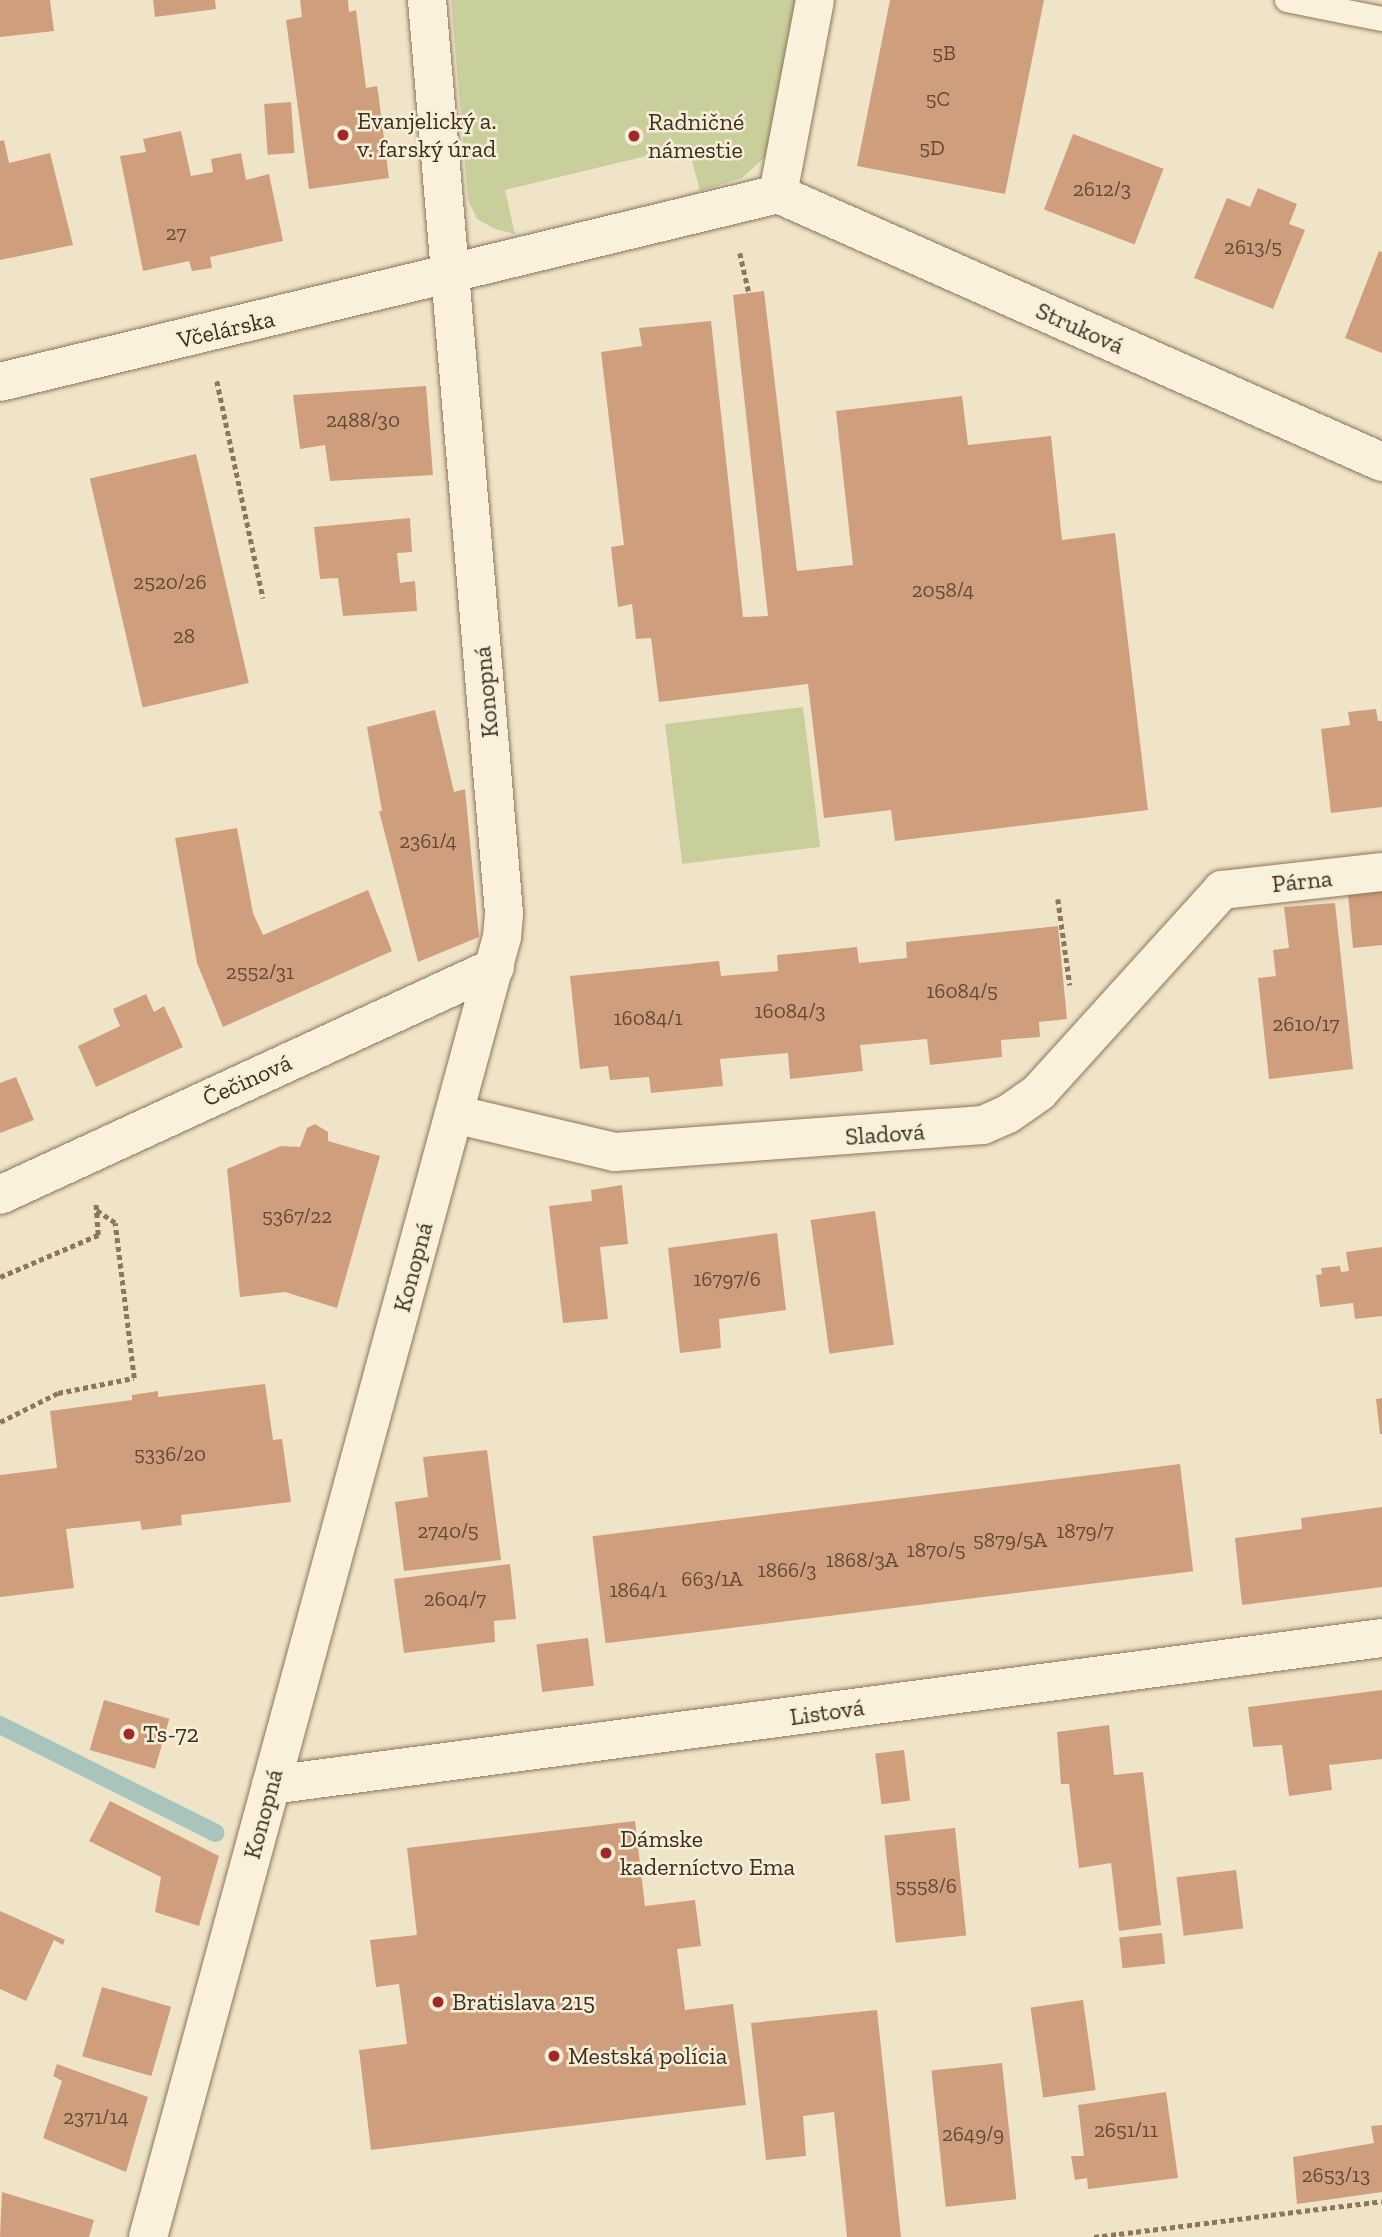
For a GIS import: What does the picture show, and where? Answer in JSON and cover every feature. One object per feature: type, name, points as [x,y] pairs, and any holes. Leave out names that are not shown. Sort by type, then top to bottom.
[{"type":"street","points":[[427,0],[452,276],[778,194],[815,0]]},
{"type":"street","name":"Struková","points":[[778,194],[1382,462]]},
{"type":"street","name":"Včelárska","points":[[0,382],[452,276]]},
{"type":"street","name":"Konopná","points":[[148,2237],[495,967],[504,913],[452,276]]},
{"type":"street","name":"Párna","points":[[1222,890],[1382,872]]},
{"type":"street","name":"Sladová","points":[[454,1114],[615,1152],[960,1129],[1008,1114],[1039,1091],[1078,1052],[1222,890]]},
{"type":"street","name":"Čečinová","points":[[0,1195],[495,967]]},
{"type":"street","name":"Listová","points":[[271,1785],[1382,1638]]},
{"type":"lane","points":[[1287,0],[1382,19]]},
{"type":"path","points":[[739,247],[749,293]]},
{"type":"path","points":[[214,366],[263,598]]},
{"type":"path","points":[[1058,900],[1078,1052]]},
{"type":"path","points":[[0,1277],[98,1235],[95,1200]]},
{"type":"path","points":[[0,1422],[58,1393],[134,1378],[115,1223],[96,1210]]},
{"type":"path","points":[[1094,2237],[1382,2201]]},
{"type":"green space","points":[[451,0],[796,0],[769,153],[742,178],[700,191],[688,146],[505,190],[515,234],[495,229],[477,219],[468,200]]},
{"type":"green space","points":[[803,707],[820,847],[682,864],[665,724]]},
{"type":"building","points":[[0,0],[50,0],[54,31],[0,37]]},
{"type":"building","points":[[153,0],[215,0],[216,9],[155,17]]},
{"type":"building","name":"Evanjelický a. v. farský úrad","points":[[300,0],[348,0],[349,12],[356,10],[366,88],[377,86],[378,91],[389,178],[309,189],[286,20],[302,17]]},
{"type":"building","points":[[890,0],[1044,0],[1005,194],[857,166]]},
{"type":"building","points":[[291,102],[295,153],[268,155],[264,104]]},
{"type":"building","points":[[181,131],[191,176],[213,172],[211,159],[241,153],[246,180],[269,174],[283,241],[210,257],[212,268],[192,271],[189,261],[143,271],[120,156],[146,152],[143,139]]},
{"type":"building","points":[[1073,134],[1164,169],[1135,244],[1044,210]]},
{"type":"building","points":[[4,140],[9,163],[50,153],[73,245],[0,260],[0,141]]},
{"type":"building","points":[[1258,188],[1297,204],[1289,224],[1305,230],[1273,309],[1194,278],[1227,198],[1250,207]]},
{"type":"building","points":[[1379,251],[1382,252],[1382,353],[1345,338]]},
{"type":"building","points":[[764,291],[797,571],[853,565],[836,411],[962,396],[968,445],[1051,436],[1062,540],[1115,533],[1148,810],[895,841],[891,810],[824,818],[808,684],[659,702],[651,638],[636,639],[632,604],[618,607],[611,547],[624,545],[601,352],[642,346],[639,328],[711,321],[743,617],[768,616],[733,295]]},
{"type":"building","points":[[426,386],[433,475],[330,481],[325,445],[300,449],[293,395]]},
{"type":"building","points":[[196,454],[249,683],[143,707],[90,479]]},
{"type":"building","points":[[410,518],[412,552],[397,553],[400,583],[415,581],[417,611],[343,616],[338,578],[320,579],[314,527]]},
{"type":"building","points":[[1376,709],[1378,721],[1382,721],[1382,807],[1331,813],[1321,729],[1350,725],[1348,712]]},
{"type":"building","points":[[435,710],[454,792],[465,789],[479,937],[418,962],[379,811],[382,811],[367,727]]},
{"type":"building","points":[[237,828],[253,913],[263,935],[368,890],[392,951],[223,1027],[197,963],[175,838]]},
{"type":"building","points":[[1382,891],[1382,945],[1353,948],[1348,894]]},
{"type":"building","points":[[1335,903],[1353,1069],[1269,1079],[1258,978],[1276,976],[1273,950],[1289,948],[1284,907]]},
{"type":"building","points":[[1058,926],[1067,1019],[1039,1022],[1040,1037],[1001,1040],[1002,1057],[930,1065],[927,1039],[860,1045],[863,1071],[790,1079],[788,1053],[720,1059],[723,1086],[651,1093],[649,1077],[610,1080],[608,1066],[580,1069],[570,976],[719,961],[721,976],[778,971],[777,955],[857,947],[859,963],[907,958],[906,942]]},
{"type":"building","points":[[146,994],[154,1012],[164,1006],[183,1047],[96,1087],[78,1046],[120,1026],[113,1009]]},
{"type":"building","points":[[16,1077],[34,1120],[0,1133],[0,1083]]},
{"type":"building","points":[[315,1124],[328,1132],[328,1141],[380,1156],[337,1308],[285,1292],[240,1297],[227,1169],[281,1146],[300,1147],[307,1128]]},
{"type":"building","points":[[622,1185],[628,1244],[600,1247],[608,1319],[563,1323],[549,1206],[592,1201],[591,1190]]},
{"type":"building","points":[[875,1211],[894,1345],[829,1354],[811,1220]]},
{"type":"building","points":[[777,1233],[786,1310],[719,1319],[721,1348],[680,1353],[668,1248]]},
{"type":"building","points":[[1382,1247],[1382,1316],[1355,1319],[1353,1303],[1320,1307],[1316,1275],[1322,1274],[1321,1268],[1340,1266],[1341,1272],[1349,1271],[1346,1252]]},
{"type":"building","points":[[265,1384],[273,1440],[282,1439],[291,1502],[181,1515],[182,1525],[142,1530],[140,1521],[66,1529],[74,1588],[0,1597],[0,1475],[57,1468],[50,1411],[132,1400],[132,1395],[158,1391],[158,1397]]},
{"type":"building","points":[[1382,1398],[1382,1434],[1380,1434],[1376,1399]]},
{"type":"building","points":[[487,1450],[501,1560],[404,1571],[395,1502],[428,1497],[423,1457]]},
{"type":"building","points":[[1180,1464],[1193,1571],[606,1643],[592,1536]]},
{"type":"building","points":[[1382,1507],[1382,1587],[1242,1605],[1235,1538],[1302,1529],[1301,1518]]},
{"type":"building","points":[[510,1564],[516,1619],[494,1621],[495,1642],[404,1653],[394,1579]]},
{"type":"building","points":[[588,1638],[594,1686],[542,1692],[536,1644]]},
{"type":"building","points":[[1382,1690],[1382,1759],[1329,1765],[1332,1790],[1289,1796],[1282,1745],[1253,1747],[1248,1707]]},
{"type":"building","name":"Ts-72","points":[[104,1700],[169,1719],[155,1769],[90,1750]]},
{"type":"building","points":[[1109,1725],[1114,1775],[1143,1772],[1161,1925],[1119,1931],[1111,1863],[1079,1868],[1069,1784],[1061,1784],[1057,1732]]},
{"type":"building","points":[[904,1750],[910,1801],[881,1804],[875,1754]]},
{"type":"building","points":[[110,1801],[219,1856],[199,1926],[155,1912],[161,1877],[89,1841]]},
{"type":"building","points":[[635,1821],[645,1906],[695,1900],[701,1946],[677,1949],[685,2010],[733,2004],[746,2105],[371,2150],[359,2050],[407,2044],[399,1984],[376,1987],[370,1940],[417,1935],[407,1848]]},
{"type":"building","points":[[955,1828],[966,1935],[896,1943],[884,1835]]},
{"type":"building","points":[[1236,1870],[1243,1929],[1184,1936],[1176,1877]]},
{"type":"building","points":[[0,1911],[65,1940],[63,1945],[54,1940],[26,2001],[0,1989]]},
{"type":"building","points":[[1162,1933],[1165,1964],[1122,1968],[1119,1937]]},
{"type":"building","points":[[102,1987],[171,2007],[151,2076],[82,2056]]},
{"type":"building","points":[[1083,2000],[1096,2090],[1043,2097],[1031,2007]]},
{"type":"building","points":[[877,2010],[901,2237],[847,2237],[834,2112],[803,2116],[806,2156],[766,2160],[751,2023]]},
{"type":"building","points":[[1002,2063],[1016,2199],[946,2207],[931,2070]]},
{"type":"building","points":[[57,2064],[148,2097],[126,2172],[43,2138],[62,2081],[53,2076]]},
{"type":"building","points":[[1166,2092],[1178,2178],[1088,2189],[1087,2178],[1075,2180],[1071,2156],[1084,2156],[1078,2105]]},
{"type":"building","points":[[1382,2125],[1382,2192],[1297,2204],[1293,2157],[1374,2143],[1371,2126]]},
{"type":"building","points":[[2,2192],[94,2220],[89,2237],[0,2237]]},
{"type":"waterway","points":[[0,1725],[216,1833]]},
{"type":"place","name":"Evanjelický a. v. farský úrad","points":[[343,135]]},
{"type":"place","name":"Radničné námestie","points":[[634,136]]},
{"type":"place","name":"Ts-72","points":[[129,1734]]},
{"type":"place","name":"Dámske kaderníctvo Ema","points":[[606,1853]]},
{"type":"place","name":"Bratislava 215","points":[[438,2002]]},
{"type":"place","name":"Mestská polícia","points":[[554,2056]]}]
